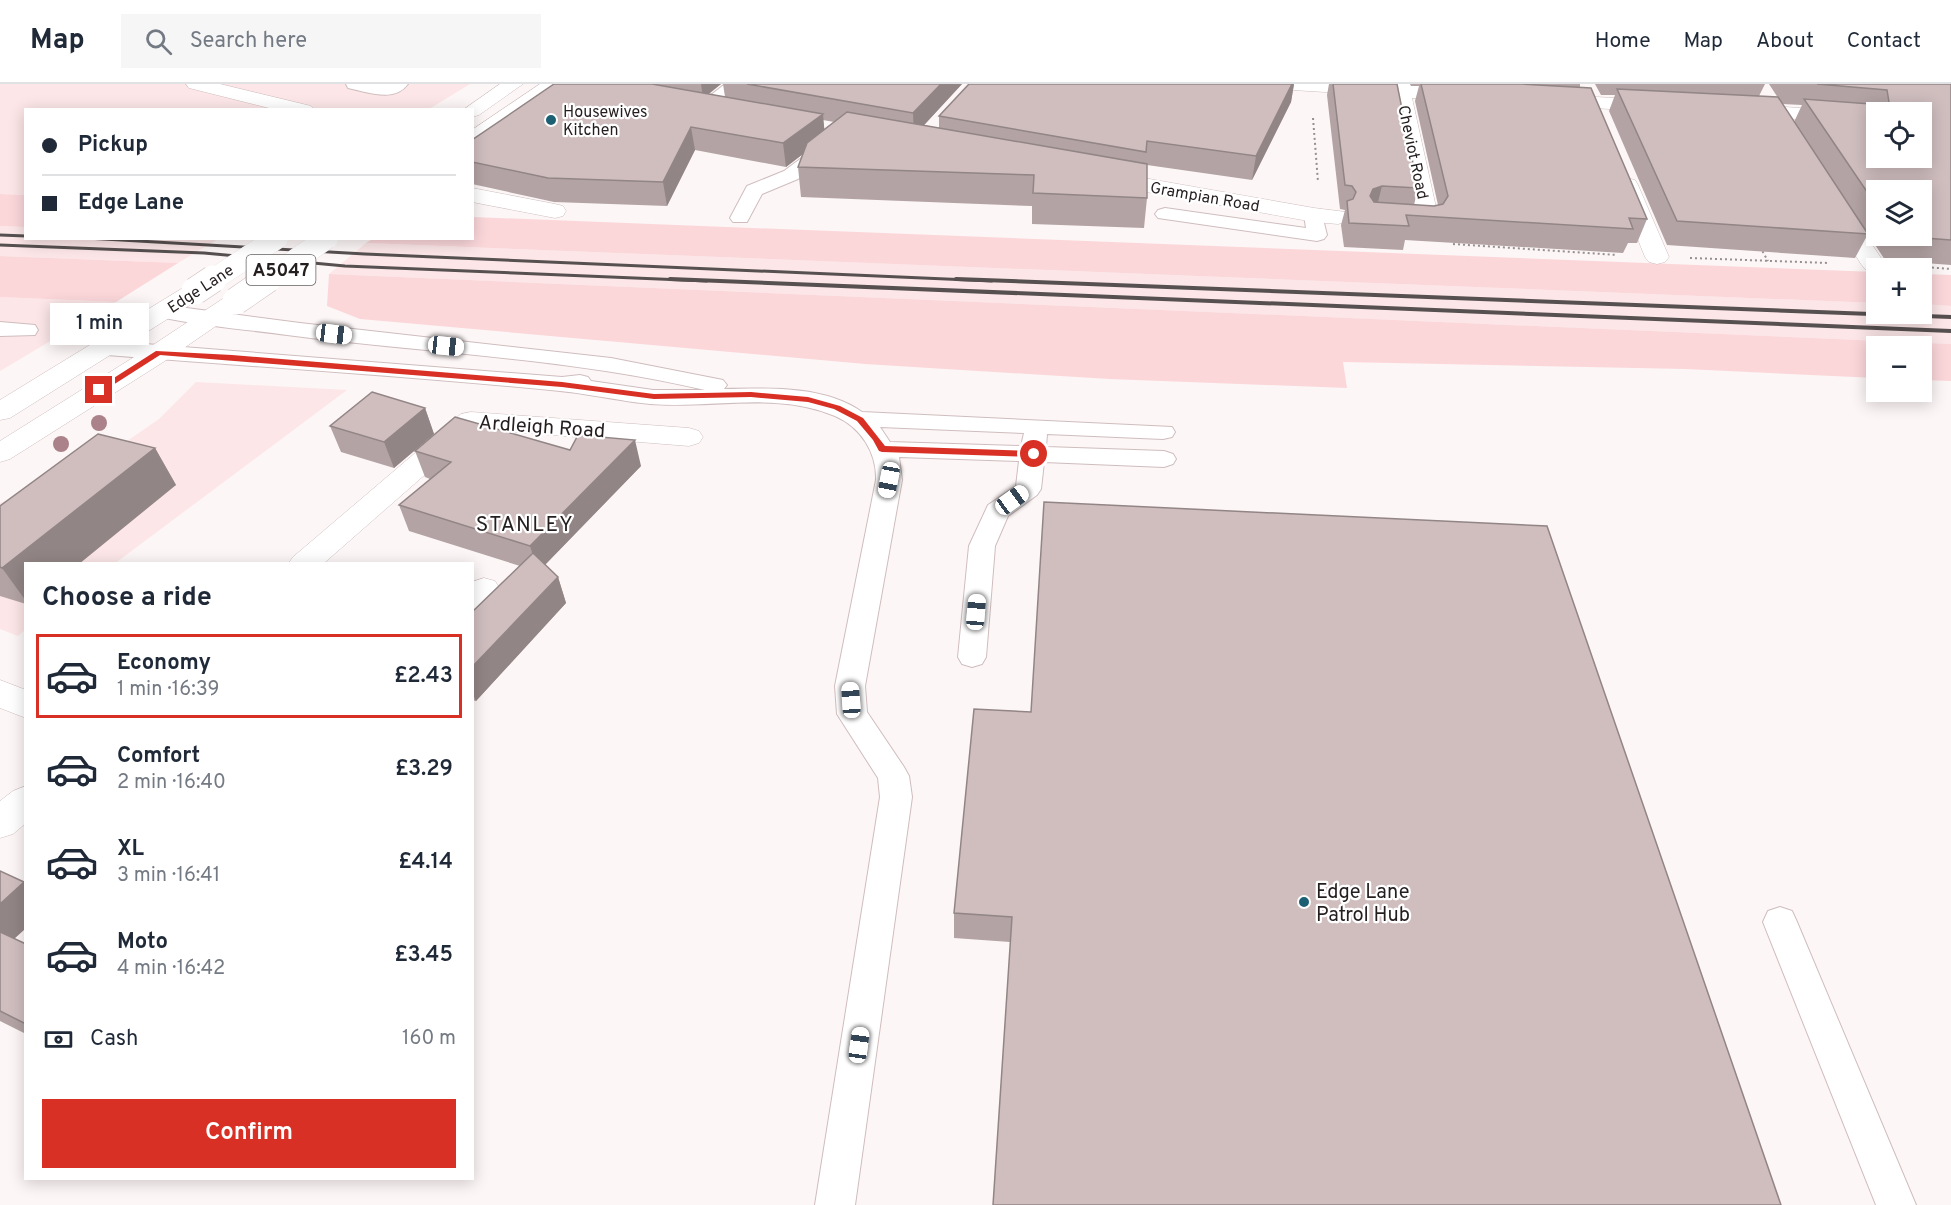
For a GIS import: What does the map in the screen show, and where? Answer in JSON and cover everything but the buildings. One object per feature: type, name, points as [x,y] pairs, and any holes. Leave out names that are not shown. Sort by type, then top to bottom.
[{"type":"main road","points":[[196,84],[296,108]]},
{"type":"main road","points":[[474,110],[513,84]]},
{"type":"main road","points":[[474,139],[553,84]]},
{"type":"main road","points":[[1302,85],[1400,88],[1484,96]]},
{"type":"main road","name":"Cheviot Road","points":[[1377,219],[1430,232],[1400,88]]},
{"type":"main road","points":[[1764,93],[1788,131]]},
{"type":"main road","points":[[1539,100],[1589,94],[1671,107]]},
{"type":"main road","points":[[1589,94],[1603,126]]},
{"type":"main road","points":[[686,102],[731,110]]},
{"type":"main road","points":[[1729,110],[1860,118]]},
{"type":"main road","points":[[824,127],[847,131]]},
{"type":"main road","points":[[1621,169],[1657,257]]},
{"type":"main road","name":"Grampian Road","points":[[1082,174],[1281,200],[1324,216]]},
{"type":"main road","points":[[1824,188],[1869,258]]},
{"type":"main road","points":[[474,195],[555,211]]},
{"type":"main road","name":"Edge Lane","points":[[0,412],[106,348],[274,240]]},
{"type":"main road","name":"Edge Lane","points":[[0,453],[159,353],[324,240]]},
{"type":"main road","name":"Ardleigh Road","points":[[306,562],[471,420],[689,437]]},
{"type":"main road","points":[[0,693],[24,704]]},
{"type":"lane","points":[[354,84],[388,91],[400,84]]},
{"type":"lane","points":[[708,106],[735,84]]},
{"type":"lane","points":[[740,218],[754,190],[791,175],[847,131]]},
{"type":"lane","points":[[1166,214],[1317,235],[1324,216]]},
{"type":"lane","points":[[164,311],[357,337],[579,360],[666,373],[751,395]]},
{"type":"lane","points":[[0,329],[27,330]]},
{"type":"lane","points":[[106,348],[562,384],[654,397],[751,395],[808,399],[837,407],[860,419],[877,439],[887,458],[889,480],[850,686],[852,714],[893,776],[896,797],[835,1205]]},
{"type":"lane","points":[[562,384],[595,379],[602,372],[579,360]]},
{"type":"lane","points":[[860,419],[1162,432]]},
{"type":"lane","points":[[972,657],[982,546],[997,511],[1028,489],[1036,427]]},
{"type":"lane","points":[[882,449],[1164,459]]},
{"type":"lane","points":[[1780,922],[1896,1205]]},
{"type":"path","points":[[1302,85],[1324,216]]},
{"type":"path","points":[[1540,241],[1543,252]]},
{"type":"path","points":[[1756,241],[1768,261]]},
{"type":"shaded area","points":[[0,84],[470,84],[431,108],[24,108],[24,195],[0,194]]},
{"type":"shaded area","points":[[0,194],[24,195],[24,227],[0,226]]},
{"type":"shaded area","points":[[474,217],[1866,272],[1866,303],[366,243],[371,240],[474,240]]},
{"type":"shaded area","points":[[0,226],[24,227],[24,240],[216,240],[178,263],[0,256]]},
{"type":"shaded area","points":[[366,243],[1866,303],[1866,324],[1932,324],[1932,305],[1951,306],[1951,344],[1932,343],[1932,336],[1866,336],[1866,340],[329,274]]},
{"type":"shaded area","points":[[0,256],[178,263],[116,302],[0,297]]},
{"type":"shaded area","points":[[329,274],[1866,340],[1866,378],[1685,369],[1343,362],[1347,388],[1109,379],[865,364],[360,319],[327,306]]},
{"type":"shaded area","points":[[1932,274],[1951,275],[1951,306],[1932,305]]},
{"type":"shaded area","points":[[0,297],[116,302],[0,371]]},
{"type":"shaded area","points":[[1932,343],[1951,344],[1951,381],[1932,380]]},
{"type":"shaded area","points":[[196,382],[347,390],[117,562],[24,562],[24,631],[18,636],[0,629],[0,503],[88,468],[159,419]]},
{"type":"railway","points":[[0,235],[24,236]]},
{"type":"railway","points":[[121,240],[365,254],[992,281]]},
{"type":"railway","points":[[0,245],[204,253],[345,266],[707,281]]},
{"type":"railway","points":[[670,279],[1951,331]]},
{"type":"railway","points":[[956,279],[1951,317]]},
{"type":"place","name":"Housewives Kitchen","points":[[551,120]]},
{"type":"place","name":"Edge Lane Patrol Hub","points":[[1304,902]]},
{"type":"district","name":"STANLEY","points":[[525,524]]},
{"type":"route","points":[[99,390],[159,353],[232,357],[562,384],[654,397],[751,395],[808,399],[837,407],[860,419],[877,439],[882,449],[1034,454]]}]
